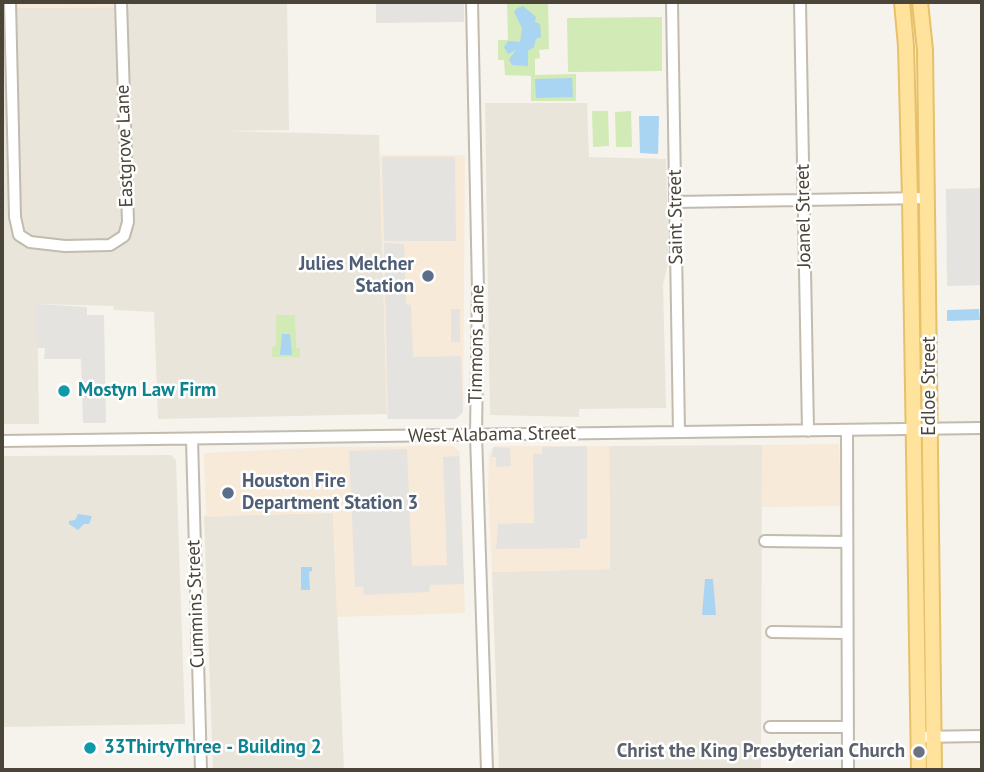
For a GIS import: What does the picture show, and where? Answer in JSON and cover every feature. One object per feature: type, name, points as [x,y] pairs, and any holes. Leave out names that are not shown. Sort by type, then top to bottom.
[{"type":"main road","name":"Edloe Street","points":[[902,2],[911,198],[919,770]]},
{"type":"main road","name":"Edloe Street","points":[[920,2],[925,50],[934,770]]},
{"type":"main road","points":[[907,85],[925,85]]},
{"type":"main road","points":[[912,292],[929,292]]},
{"type":"main road","points":[[916,579],[932,579]]},
{"type":"street","name":"Eastgrove Lane","points":[[10,2],[15,217],[19,235],[30,242],[74,245],[110,245],[124,236],[128,222],[121,2]]},
{"type":"street","name":"Timmons Lane","points":[[472,2],[478,290],[476,435],[487,770]]},
{"type":"street","name":"Saint Street","points":[[672,2],[678,432]]},
{"type":"street","name":"Joanel Street","points":[[800,2],[808,430]]},
{"type":"street","points":[[675,202],[927,198]]},
{"type":"street","name":"West Alabama Street","points":[[2,441],[982,428]]},
{"type":"street","points":[[847,430],[848,770]]},
{"type":"street","name":"Cummins Street","points":[[192,439],[201,770]]},
{"type":"street","points":[[765,541],[847,541]]},
{"type":"street","points":[[772,632],[848,633]]},
{"type":"street","points":[[770,727],[848,727]]},
{"type":"street","points":[[919,737],[982,736]]},
{"type":"shaded area","points":[[2,2],[129,2],[130,7],[2,8]]},
{"type":"shaded area","points":[[129,2],[287,2],[289,130],[226,131],[379,135],[387,414],[158,419],[154,312],[114,310],[113,306],[37,304],[39,424],[2,424],[2,8],[129,7]]},
{"type":"shaded area","points":[[376,2],[464,2],[464,22],[376,23]]},
{"type":"shaded area","points":[[485,103],[587,103],[589,157],[666,159],[669,260],[663,284],[666,408],[579,409],[579,417],[490,415]]},
{"type":"shaded area","points":[[380,155],[465,155],[463,412],[456,419],[387,419]]},
{"type":"shaded area","points":[[382,157],[455,157],[456,241],[384,241]]},
{"type":"shaded area","points":[[982,188],[982,285],[947,286],[946,189]]},
{"type":"shaded area","points":[[384,243],[404,244],[406,304],[411,305],[413,357],[461,356],[463,412],[456,419],[388,419]]},
{"type":"shaded area","points":[[36,304],[87,307],[87,315],[104,315],[106,423],[83,423],[81,359],[44,359],[45,348],[37,348]]},
{"type":"shaded area","points":[[451,309],[460,309],[460,342],[451,342]]},
{"type":"shaded area","points":[[839,444],[841,506],[762,507],[762,445]]},
{"type":"shaded area","points":[[762,445],[761,770],[499,770],[492,572],[610,569],[609,446]]},
{"type":"shaded area","points":[[453,446],[460,452],[465,613],[337,617],[333,512],[206,517],[204,453],[331,447]]},
{"type":"shaded area","points":[[494,446],[609,446],[610,569],[492,572],[488,491],[489,454]]},
{"type":"shaded area","points":[[587,446],[587,539],[580,539],[580,548],[496,549],[498,524],[534,523],[533,454],[542,454],[542,447]]},
{"type":"shaded area","points":[[494,447],[510,448],[511,466],[496,467],[496,457],[491,457]]},
{"type":"shaded area","points":[[407,449],[412,566],[447,565],[443,457],[459,456],[464,584],[430,585],[429,592],[364,595],[363,587],[355,587],[349,451]]},
{"type":"shaded area","points":[[171,455],[176,460],[185,724],[2,727],[2,456]]},
{"type":"shaded area","points":[[333,513],[344,770],[213,770],[204,516]]},
{"type":"green space","points":[[507,2],[548,2],[549,49],[539,50],[540,58],[535,59],[535,75],[576,74],[576,101],[531,101],[531,76],[505,75],[504,60],[498,60],[498,40],[508,40]]},
{"type":"green space","points":[[662,17],[662,71],[568,72],[567,18]]},
{"type":"green space","points":[[592,111],[608,111],[609,146],[593,147]]},
{"type":"green space","points":[[631,111],[632,147],[616,147],[615,112]]},
{"type":"green space","points":[[276,315],[295,315],[296,348],[300,348],[300,357],[272,357],[272,348],[276,345]]},
{"type":"water","points":[[523,6],[536,17],[535,22],[540,24],[541,37],[536,39],[534,47],[528,51],[528,66],[512,65],[509,59],[516,50],[508,54],[504,47],[508,41],[520,42],[522,28],[514,12]]},
{"type":"water","points":[[572,78],[573,97],[536,98],[535,79]]},
{"type":"water","points":[[639,116],[659,116],[658,154],[640,153]]},
{"type":"water","points":[[979,309],[980,320],[947,321],[947,310]]},
{"type":"water","points":[[282,334],[290,334],[292,355],[280,355]]},
{"type":"water","points":[[78,514],[92,516],[89,524],[84,524],[78,530],[69,524],[69,521],[75,520]]},
{"type":"water","points":[[301,567],[312,567],[309,572],[310,590],[301,590]]},
{"type":"water","points":[[705,579],[713,579],[716,615],[702,615]]},
{"type":"place","name":"Julies Melcher Station","points":[[428,276]]},
{"type":"place","name":"Mostyn Law Firm","points":[[64,391]]},
{"type":"place","name":"Houston Fire Department Station 3","points":[[228,493]]},
{"type":"place","name":"33ThirtyThree - Building 2","points":[[90,748]]},
{"type":"place","name":"Christ the King Presbyterian Church","points":[[919,752]]}]
